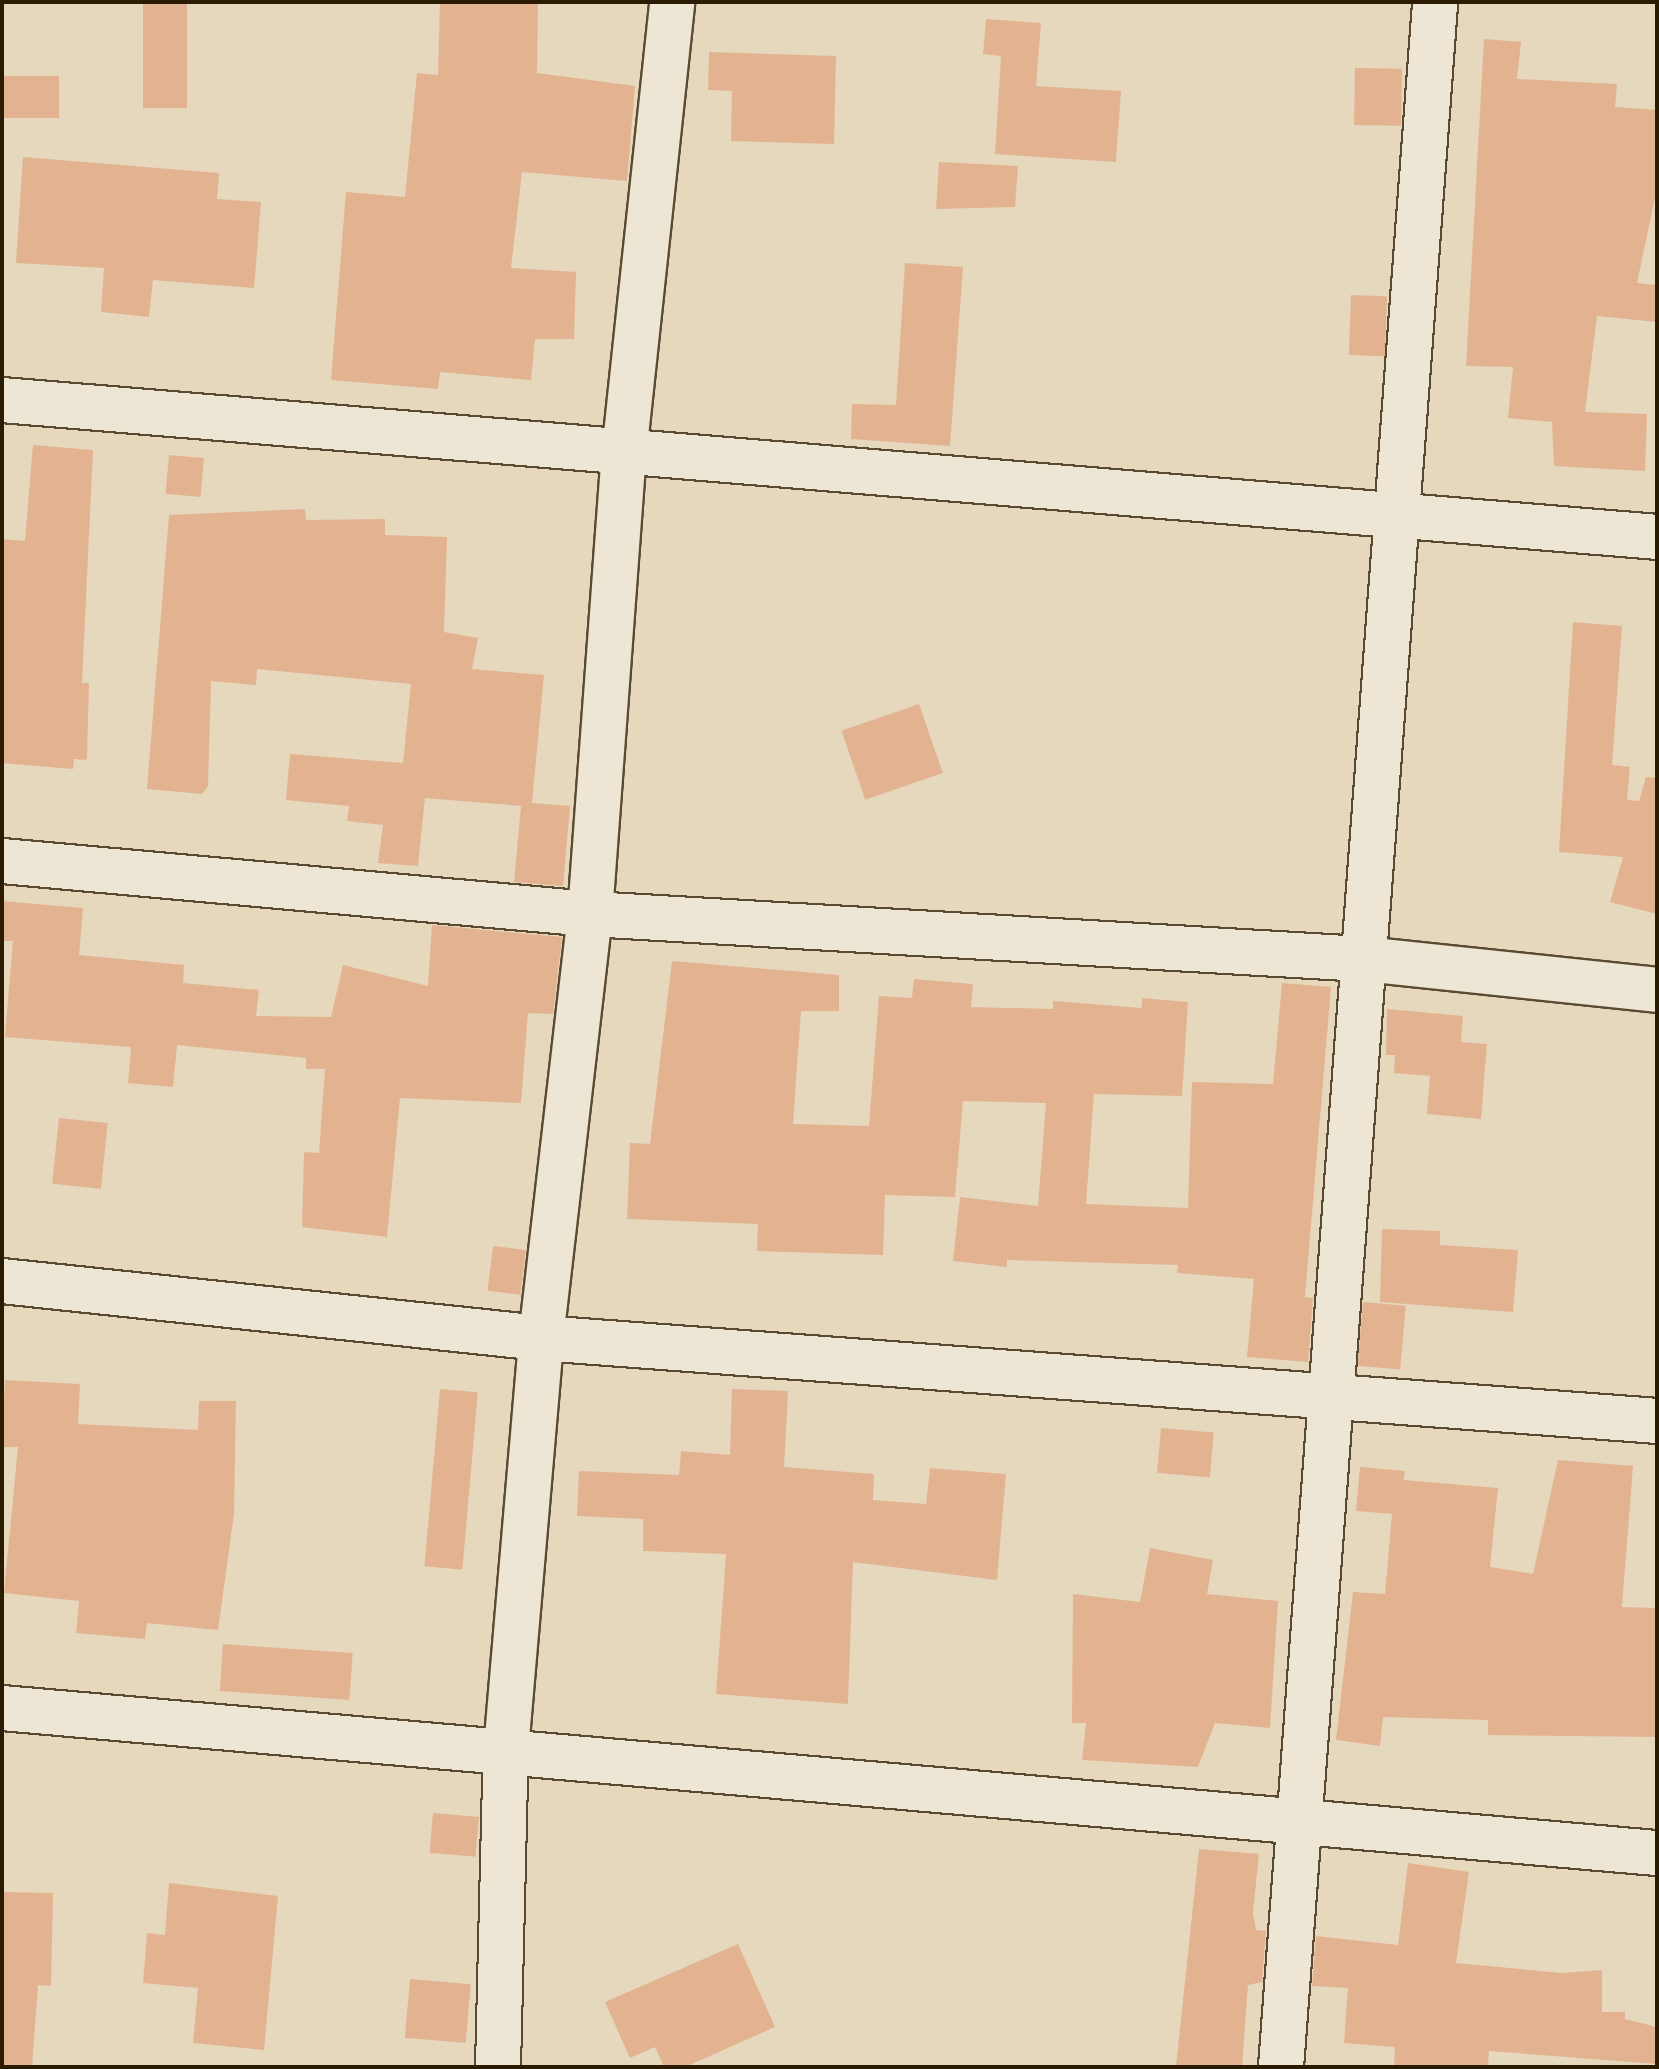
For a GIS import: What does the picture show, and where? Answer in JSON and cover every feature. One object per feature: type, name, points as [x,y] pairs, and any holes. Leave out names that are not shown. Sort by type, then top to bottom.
[{"type":"street","points":[[498,2067],[506,1750],[541,1338],[590,914],[624,454],[672,2]]},
{"type":"street","points":[[1281,2067],[1334,1393],[1392,513],[1435,2]]},
{"type":"street","points":[[2,400],[624,454],[1392,513],[1657,537]]},
{"type":"street","points":[[2,861],[590,914],[1363,959],[1657,990]]},
{"type":"street","points":[[2,1281],[541,1338],[1334,1393],[1657,1421]]},
{"type":"street","points":[[2,1708],[1657,1853]]},
{"type":"building","points":[[143,2],[187,2],[187,108],[143,108]]},
{"type":"building","points":[[440,2],[538,2],[537,73],[635,86],[627,181],[522,172],[511,268],[576,272],[574,339],[535,339],[531,380],[440,372],[438,389],[331,380],[346,192],[405,197],[417,73],[438,75]]},
{"type":"building","points":[[986,19],[1041,23],[1036,86],[1121,91],[1116,162],[995,154],[1001,56],[983,54]]},
{"type":"building","points":[[1484,39],[1521,42],[1517,79],[1617,84],[1615,107],[1657,110],[1657,188],[1637,283],[1657,285],[1657,322],[1597,316],[1585,412],[1647,414],[1645,471],[1554,466],[1552,422],[1508,418],[1513,367],[1466,366]]},
{"type":"building","points":[[709,52],[836,56],[834,144],[731,141],[732,91],[708,90]]},
{"type":"building","points":[[1355,68],[1402,69],[1401,126],[1354,125]]},
{"type":"building","points":[[2,76],[59,76],[59,118],[2,118]]},
{"type":"building","points":[[23,157],[219,173],[217,199],[261,202],[254,288],[153,280],[149,317],[101,312],[104,268],[16,263]]},
{"type":"building","points":[[939,162],[1018,166],[1015,207],[936,209]]},
{"type":"building","points":[[905,263],[963,267],[950,446],[851,439],[852,404],[896,405]]},
{"type":"building","points":[[1351,295],[1387,296],[1385,356],[1349,355]]},
{"type":"building","points":[[33,445],[93,450],[82,683],[89,683],[87,760],[74,759],[73,769],[2,763],[2,539],[25,541]]},
{"type":"building","points":[[169,455],[204,458],[200,497],[166,494]]},
{"type":"building","points":[[305,509],[306,520],[385,519],[385,535],[447,537],[444,632],[478,638],[472,669],[544,675],[532,803],[570,806],[563,886],[514,882],[521,806],[425,798],[418,866],[378,863],[383,825],[347,821],[349,806],[286,800],[290,754],[403,763],[411,684],[257,669],[256,685],[211,681],[208,786],[202,794],[147,789],[169,515]]},
{"type":"building","points":[[1573,622],[1622,626],[1612,765],[1630,767],[1627,800],[1639,801],[1646,777],[1657,778],[1657,914],[1610,902],[1623,857],[1559,852]]},
{"type":"building","points":[[919,704],[943,773],[865,800],[841,731]]},
{"type":"building","points":[[2,901],[83,908],[79,955],[184,965],[183,983],[259,990],[256,1016],[331,1017],[343,965],[428,986],[432,925],[562,937],[553,1014],[528,1013],[521,1103],[400,1098],[387,1237],[302,1227],[304,1152],[319,1153],[325,1069],[306,1069],[306,1058],[177,1045],[173,1087],[128,1083],[131,1047],[5,1037],[13,941],[2,941]]},
{"type":"building","points":[[672,961],[839,975],[839,1011],[801,1011],[793,1124],[869,1126],[879,996],[912,998],[914,979],[973,984],[971,1007],[1053,1009],[1053,1001],[1142,1008],[1142,998],[1188,1002],[1182,1096],[1094,1094],[1086,1204],[1188,1208],[1192,1082],[1273,1084],[1282,983],[1331,987],[1305,1297],[1313,1298],[1308,1362],[1247,1357],[1254,1279],[1177,1273],[1178,1265],[1007,1260],[1007,1267],[953,1261],[960,1197],[1038,1206],[1046,1103],[963,1101],[955,1197],[885,1195],[883,1255],[757,1251],[758,1224],[627,1219],[630,1143],[650,1144]]},
{"type":"building","points":[[1387,1009],[1463,1016],[1461,1042],[1487,1044],[1481,1119],[1427,1114],[1430,1076],[1394,1073],[1395,1055],[1386,1055]]},
{"type":"building","points":[[59,1118],[108,1123],[101,1189],[52,1184]]},
{"type":"building","points":[[1382,1229],[1440,1231],[1440,1245],[1518,1250],[1513,1312],[1380,1302]]},
{"type":"building","points":[[493,1246],[526,1250],[520,1295],[488,1291]]},
{"type":"building","points":[[1363,1302],[1406,1306],[1400,1370],[1357,1366]]},
{"type":"building","points":[[5,1380],[80,1384],[78,1424],[198,1430],[199,1401],[236,1401],[234,1514],[218,1630],[147,1623],[145,1639],[76,1633],[79,1601],[4,1593],[18,1447],[2,1447]]},
{"type":"building","points":[[440,1389],[478,1392],[462,1570],[424,1566]]},
{"type":"building","points":[[732,1389],[788,1391],[784,1467],[874,1474],[873,1500],[926,1504],[930,1468],[1006,1474],[997,1580],[853,1562],[848,1704],[716,1694],[726,1554],[643,1551],[643,1519],[577,1516],[579,1471],[679,1475],[681,1451],[730,1455]]},
{"type":"building","points":[[1161,1428],[1214,1433],[1210,1477],[1157,1473]]},
{"type":"building","points":[[1558,1460],[1633,1466],[1622,1607],[1657,1608],[1657,1737],[1488,1735],[1488,1720],[1383,1717],[1380,1746],[1336,1740],[1353,1592],[1385,1594],[1392,1514],[1356,1511],[1360,1467],[1405,1471],[1404,1480],[1498,1488],[1490,1567],[1533,1574]]},
{"type":"building","points":[[1150,1548],[1213,1560],[1207,1594],[1278,1601],[1270,1728],[1215,1723],[1198,1767],[1082,1760],[1086,1723],[1072,1723],[1073,1594],[1140,1602]]},
{"type":"building","points":[[223,1644],[353,1653],[349,1700],[220,1691]]},
{"type":"building","points":[[433,1813],[479,1817],[475,1857],[430,1853]]},
{"type":"building","points":[[1199,1849],[1259,1854],[1253,1913],[1256,1930],[1266,1931],[1262,1982],[1248,1985],[1242,2067],[1176,2067]]},
{"type":"building","points":[[1408,1863],[1469,1872],[1456,1963],[1562,1973],[1602,1970],[1602,2012],[1625,2012],[1625,2019],[1657,2027],[1657,2064],[1489,2051],[1488,2067],[1394,2067],[1395,2047],[1344,2043],[1348,1988],[1312,1986],[1316,1936],[1398,1945]]},
{"type":"building","points":[[169,1883],[278,1896],[264,2050],[193,2043],[198,1988],[143,1983],[147,1933],[165,1935]]},
{"type":"building","points":[[3,1892],[53,1893],[51,1986],[38,1985],[32,2067],[2,2067]]},
{"type":"building","points":[[738,1944],[775,2027],[685,2067],[664,2067],[655,2047],[630,2058],[605,2002]]},
{"type":"building","points":[[410,1979],[471,1984],[466,2043],[405,2038]]}]
